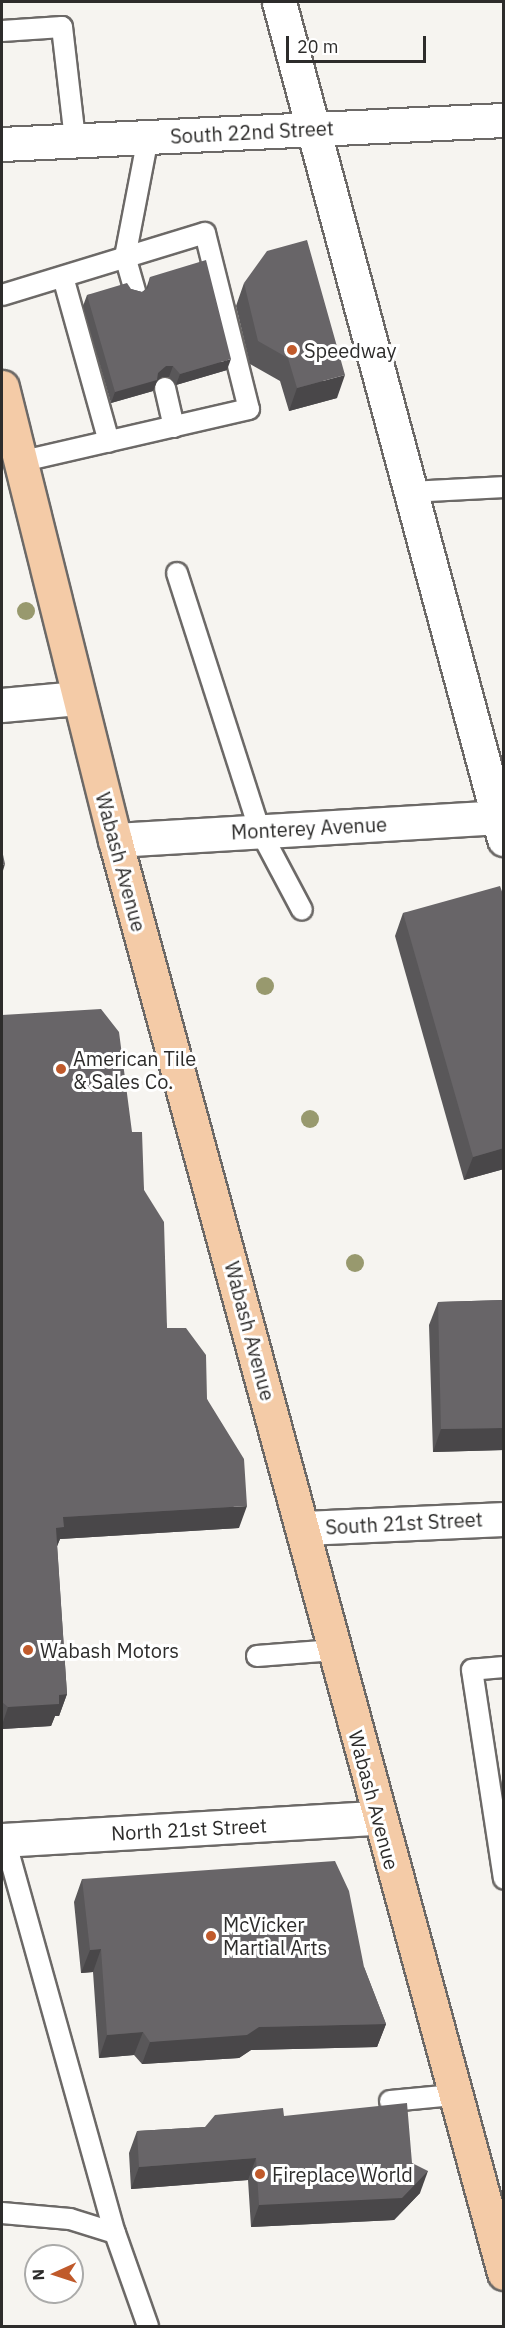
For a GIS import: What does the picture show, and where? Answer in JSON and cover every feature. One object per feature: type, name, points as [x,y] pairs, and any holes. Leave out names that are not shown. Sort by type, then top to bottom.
[{"type":"main road","name":"Wabash Avenue","points":[[2,387],[115,840],[304,1528],[377,1818],[454,2095],[497,2229],[504,2273]]},
{"type":"street","points":[[279,2],[502,825]]},
{"type":"street","name":"South 22nd Street","points":[[2,144],[504,120]]},
{"type":"street","points":[[2,705],[78,698]]},
{"type":"street","name":"Monterey Avenue","points":[[115,840],[260,831],[502,825]]},
{"type":"street","name":"South 21st Street","points":[[304,1528],[504,1519]]},
{"type":"street","name":"North 21st Street","points":[[3,1840],[377,1818]]},
{"type":"lane","points":[[2,31],[62,27],[75,140]]},
{"type":"lane","points":[[135,291],[125,257],[148,137]]},
{"type":"lane","points":[[2,295],[205,232],[249,409],[20,462]]},
{"type":"lane","points":[[63,277],[109,442]]},
{"type":"lane","points":[[165,388],[174,427]]},
{"type":"lane","points":[[410,492],[504,487]]},
{"type":"lane","points":[[177,573],[260,831],[302,910]]},
{"type":"lane","points":[[257,1656],[335,1650]]},
{"type":"lane","points":[[504,1667],[472,1670],[504,1879]]},
{"type":"lane","points":[[3,1840],[115,2233],[147,2326]]},
{"type":"lane","points":[[390,2101],[454,2095]]},
{"type":"lane","points":[[2,2213],[70,2219],[115,2233]]},
{"type":"building","points":[[307,240],[345,375],[297,388],[288,358],[258,341],[244,283],[267,251]]},
{"type":"building","points":[[206,260],[231,359],[180,374],[173,366],[166,366],[158,373],[157,380],[115,392],[87,295],[127,283],[131,289],[142,292],[148,288],[150,277]]},
{"type":"building","points":[[500,886],[504,897],[504,1148],[473,1157],[403,913]]},
{"type":"building","points":[[101,1009],[119,1032],[132,1132],[142,1132],[144,1190],[164,1222],[167,1328],[186,1328],[206,1355],[207,1399],[244,1459],[247,1506],[63,1517],[64,1527],[56,1528],[67,1694],[59,1695],[59,1704],[8,1707],[2,1702],[2,1015]]},
{"type":"building","points":[[504,1300],[504,1428],[441,1429],[438,1302]]},
{"type":"building","points":[[335,1861],[349,1891],[364,1967],[386,2024],[259,2027],[247,2035],[150,2042],[143,2032],[107,2035],[101,1949],[90,1950],[82,1879]]},
{"type":"building","name":"Fireplace World","points":[[407,2103],[412,2163],[428,2171],[402,2198],[259,2205],[256,2158],[139,2167],[137,2131],[205,2127],[215,2115],[283,2108],[284,2116]]},
{"type":"place","name":"Speedway","points":[[292,350]]},
{"type":"place","name":"American Tile & Sales Co.","points":[[61,1069]]},
{"type":"place","name":"Wabash Motors","points":[[28,1650]]},
{"type":"place","name":"McVicker Martial Arts","points":[[211,1936]]},
{"type":"place","name":"Fireplace World","points":[[260,2174]]}]
